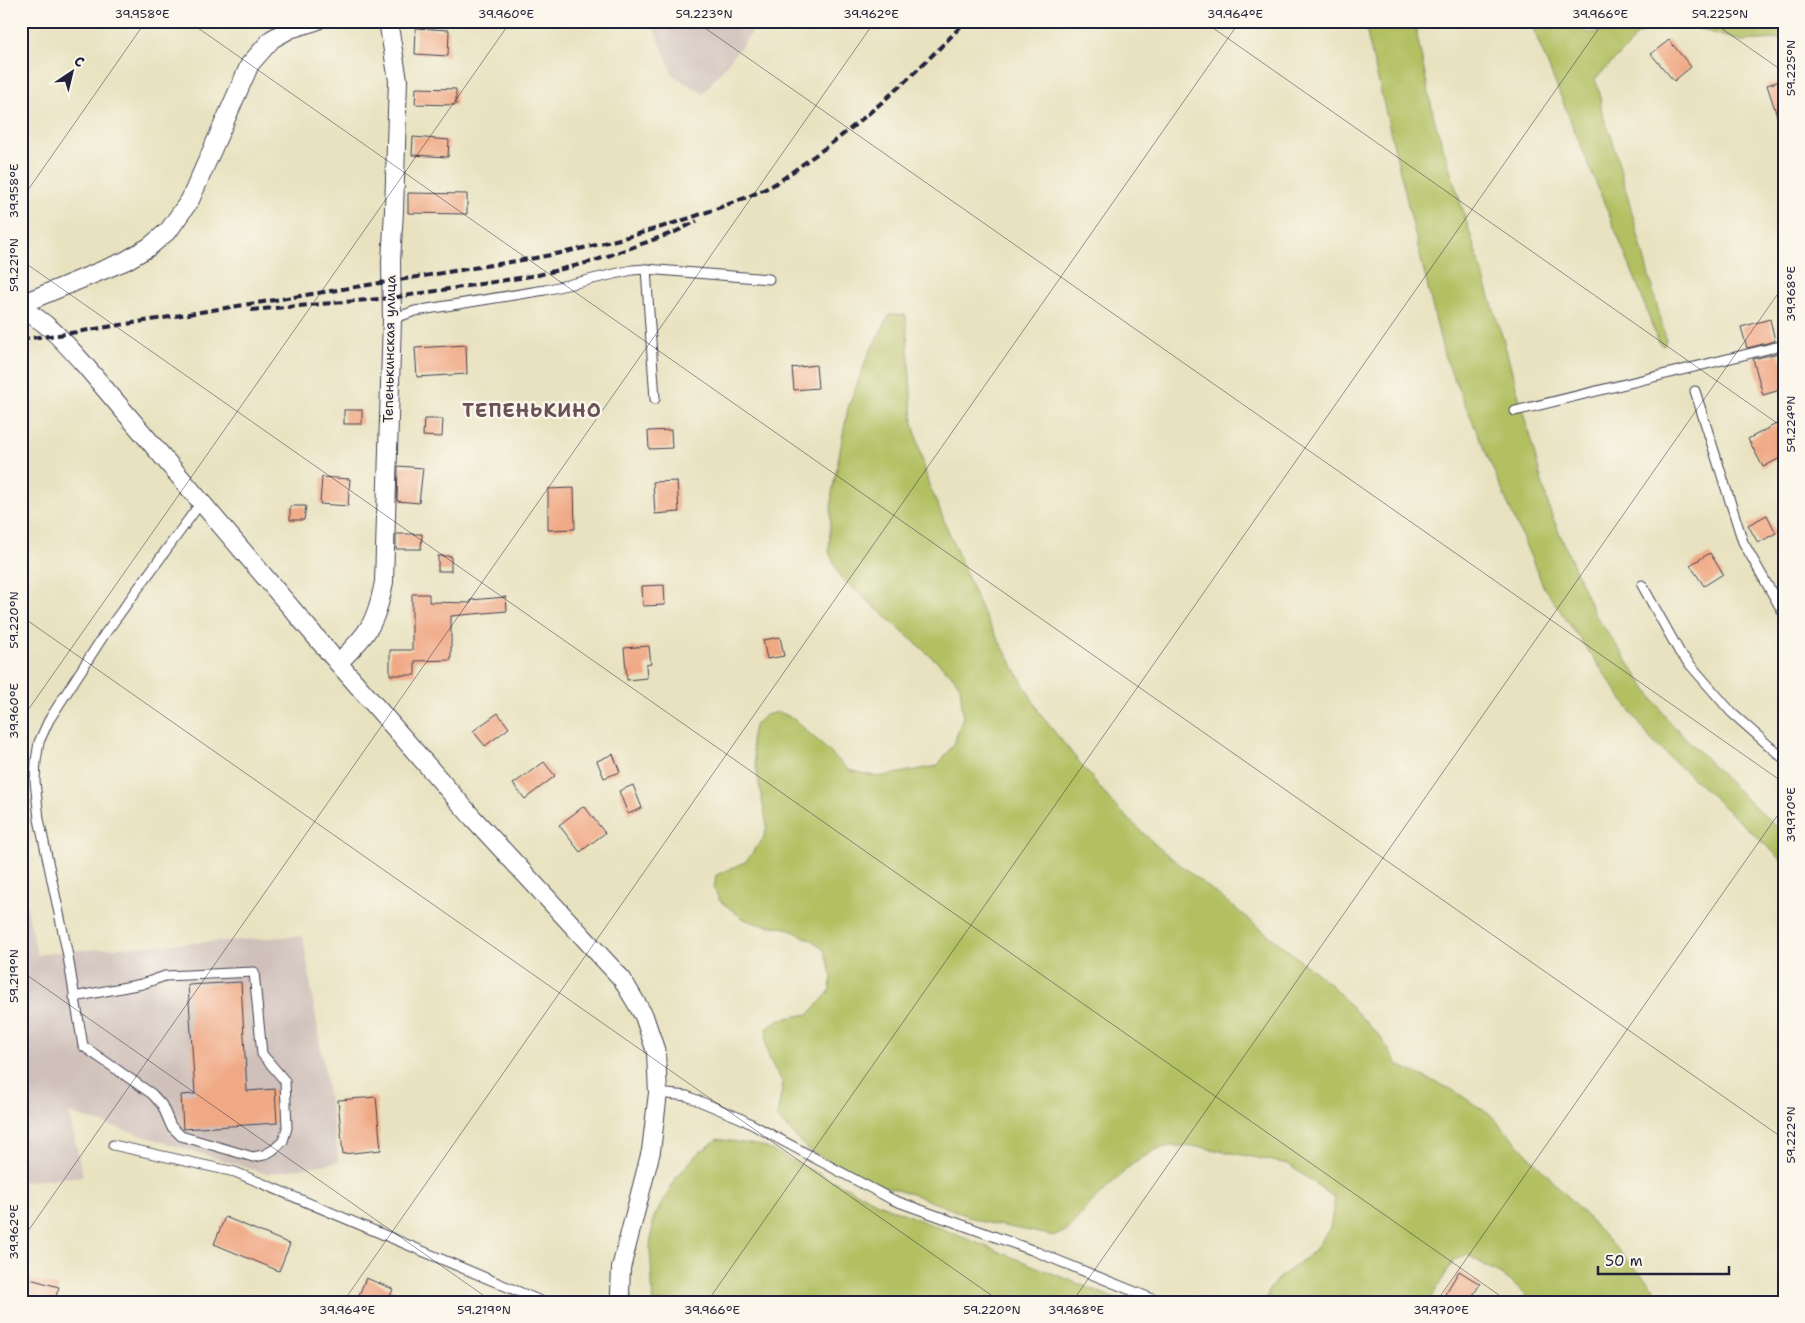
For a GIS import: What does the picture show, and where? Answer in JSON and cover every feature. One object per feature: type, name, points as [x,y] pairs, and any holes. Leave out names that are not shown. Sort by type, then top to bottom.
[{"type":"street","points":[[21,304],[125,261],[149,247],[169,230],[190,200],[250,64],[272,40],[290,29],[316,21]]},
{"type":"street","name":"Тепенькинская улица","points":[[338,663],[361,641],[374,620],[384,582],[392,319],[390,262],[394,211],[398,80],[388,21]]},
{"type":"street","points":[[21,309],[41,320],[64,342],[473,818],[622,979],[644,1016],[656,1052],[658,1094],[651,1151],[621,1268],[620,1293],[623,1302]]},
{"type":"lane","points":[[392,319],[415,311],[545,290],[619,272],[646,269],[768,279]]},
{"type":"lane","points":[[646,269],[655,399]]},
{"type":"lane","points":[[1515,410],[1784,345]]},
{"type":"lane","points":[[1695,391],[1743,542],[1784,614]]},
{"type":"lane","points":[[74,997],[142,984],[165,976],[254,972],[262,1054],[285,1081],[287,1128],[283,1141],[264,1156],[253,1157],[182,1136],[171,1126],[162,1105],[152,1094],[83,1046],[74,997],[67,951],[39,819],[35,781],[36,761],[39,742],[49,720],[104,635],[202,501]]},
{"type":"lane","points":[[1642,586],[1680,653],[1732,713],[1784,759]]},
{"type":"lane","points":[[658,1094],[687,1096],[740,1118],[893,1200],[1032,1250],[1160,1302]]},
{"type":"lane","points":[[113,1145],[235,1172],[543,1302]]},
{"type":"shaded area","points":[[651,21],[761,21],[703,94],[673,75]]},
{"type":"shaded area","points":[[21,882],[37,955],[67,951],[303,936],[339,1162],[267,1174],[69,1113],[83,1176],[21,1182]]},
{"type":"green space","points":[[1366,21],[1414,21],[1434,118],[1504,342],[1550,511],[1594,613],[1667,719],[1747,800],[1784,833],[1784,862],[1651,740],[1544,588],[1444,355],[1368,38]]},
{"type":"green space","points":[[1530,21],[1574,21],[1587,33],[1601,32],[1620,21],[1648,21],[1644,32],[1637,35],[1628,47],[1595,79],[1600,93],[1601,108],[1611,135],[1666,339],[1664,346],[1658,342],[1638,286]]},
{"type":"green space","points":[[1678,21],[1708,21],[1730,26],[1745,21],[1784,21],[1784,39],[1741,41]]},
{"type":"green space","points":[[890,314],[906,315],[913,423],[928,482],[981,609],[1041,715],[1115,806],[1159,848],[1329,983],[1382,1039],[1398,1065],[1453,1090],[1492,1116],[1667,1302],[1532,1302],[1509,1280],[1468,1255],[1454,1260],[1429,1302],[1266,1302],[1269,1290],[1278,1279],[1313,1252],[1330,1228],[1335,1198],[1288,1164],[1201,1147],[1171,1146],[1157,1149],[1131,1165],[1088,1206],[1068,1230],[1055,1236],[983,1222],[915,1195],[858,1179],[807,1149],[777,1117],[783,1083],[767,1051],[767,1028],[780,1019],[809,1014],[829,992],[832,977],[824,950],[813,941],[787,928],[758,924],[744,919],[720,901],[714,889],[716,875],[745,862],[763,839],[767,826],[751,740],[754,726],[765,715],[779,712],[793,718],[849,770],[878,777],[937,766],[954,744],[963,716],[960,686],[951,674],[840,577],[829,552],[832,493],[848,408],[869,353]]},
{"type":"green space","points":[[717,1139],[763,1146],[880,1204],[1124,1302],[653,1302],[650,1247],[654,1217],[676,1178],[695,1156]]},
{"type":"building","points":[[416,28],[449,30],[448,56],[415,54]]},
{"type":"building","points":[[1669,40],[1691,67],[1674,81],[1651,54]]},
{"type":"building","points":[[1784,80],[1784,128],[1781,128],[1767,85]]},
{"type":"building","points":[[416,88],[456,89],[456,105],[415,104]]},
{"type":"building","points":[[413,137],[449,140],[448,157],[412,155]]},
{"type":"building","points":[[408,193],[467,194],[467,214],[408,213]]},
{"type":"building","points":[[1770,319],[1775,341],[1747,348],[1741,327]]},
{"type":"building","points":[[466,345],[467,374],[417,377],[415,348]]},
{"type":"building","points":[[1779,353],[1781,362],[1784,362],[1784,389],[1763,395],[1753,359]]},
{"type":"building","points":[[816,365],[818,388],[794,390],[792,368]]},
{"type":"building","points":[[344,410],[362,410],[362,424],[344,424]]},
{"type":"building","points":[[424,419],[443,419],[442,437],[423,436]]},
{"type":"building","points":[[1778,423],[1784,434],[1784,456],[1763,467],[1748,439]]},
{"type":"building","points":[[671,430],[672,448],[649,449],[648,431]]},
{"type":"building","points":[[398,466],[423,468],[419,503],[397,501]]},
{"type":"building","points":[[322,477],[350,479],[348,506],[320,504]]},
{"type":"building","points":[[677,481],[679,512],[655,514],[653,482]]},
{"type":"building","points":[[574,488],[575,529],[548,530],[548,489]]},
{"type":"building","points":[[290,506],[306,506],[304,520],[290,520]]},
{"type":"building","points":[[1767,515],[1776,533],[1758,543],[1748,525]]},
{"type":"building","points":[[396,534],[422,534],[421,549],[396,549]]},
{"type":"building","points":[[1710,553],[1723,574],[1704,586],[1690,565]]},
{"type":"building","points":[[438,556],[451,556],[451,571],[438,571]]},
{"type":"building","points":[[664,585],[665,605],[643,606],[642,586]]},
{"type":"building","points":[[412,594],[429,594],[429,602],[471,603],[471,600],[506,597],[507,611],[451,616],[451,660],[415,661],[415,675],[390,675],[390,650],[412,650]]},
{"type":"building","points":[[780,637],[784,656],[767,659],[763,640]]},
{"type":"building","points":[[649,646],[651,664],[646,665],[647,678],[627,680],[624,648]]},
{"type":"building","points":[[498,713],[509,728],[485,746],[473,731]]},
{"type":"building","points":[[613,754],[620,772],[604,778],[597,761]]},
{"type":"building","points":[[544,762],[555,776],[525,799],[513,784]]},
{"type":"building","points":[[633,785],[642,808],[628,814],[619,791]]},
{"type":"building","points":[[584,806],[605,833],[580,852],[559,825]]},
{"type":"building","points":[[241,982],[247,1091],[275,1089],[277,1123],[183,1129],[181,1095],[195,1094],[188,985]]},
{"type":"building","points":[[376,1097],[381,1150],[343,1154],[338,1100]]},
{"type":"building","points":[[225,1217],[290,1244],[279,1271],[214,1244]]},
{"type":"building","points":[[1459,1271],[1480,1284],[1469,1302],[1454,1302],[1444,1296]]},
{"type":"building","points":[[366,1278],[393,1289],[388,1302],[356,1302]]},
{"type":"building","points":[[30,1279],[59,1287],[54,1302],[23,1302]]},
{"type":"railway","points":[[21,339],[58,335],[557,254],[645,232],[710,211],[773,185],[829,145],[909,77],[966,21]]},
{"type":"railway","points":[[251,310],[391,298],[538,275],[594,261],[675,232],[697,221]]},
{"type":"district","name":"ТЕПЕНЬКИНО","points":[[532,410]]}]
